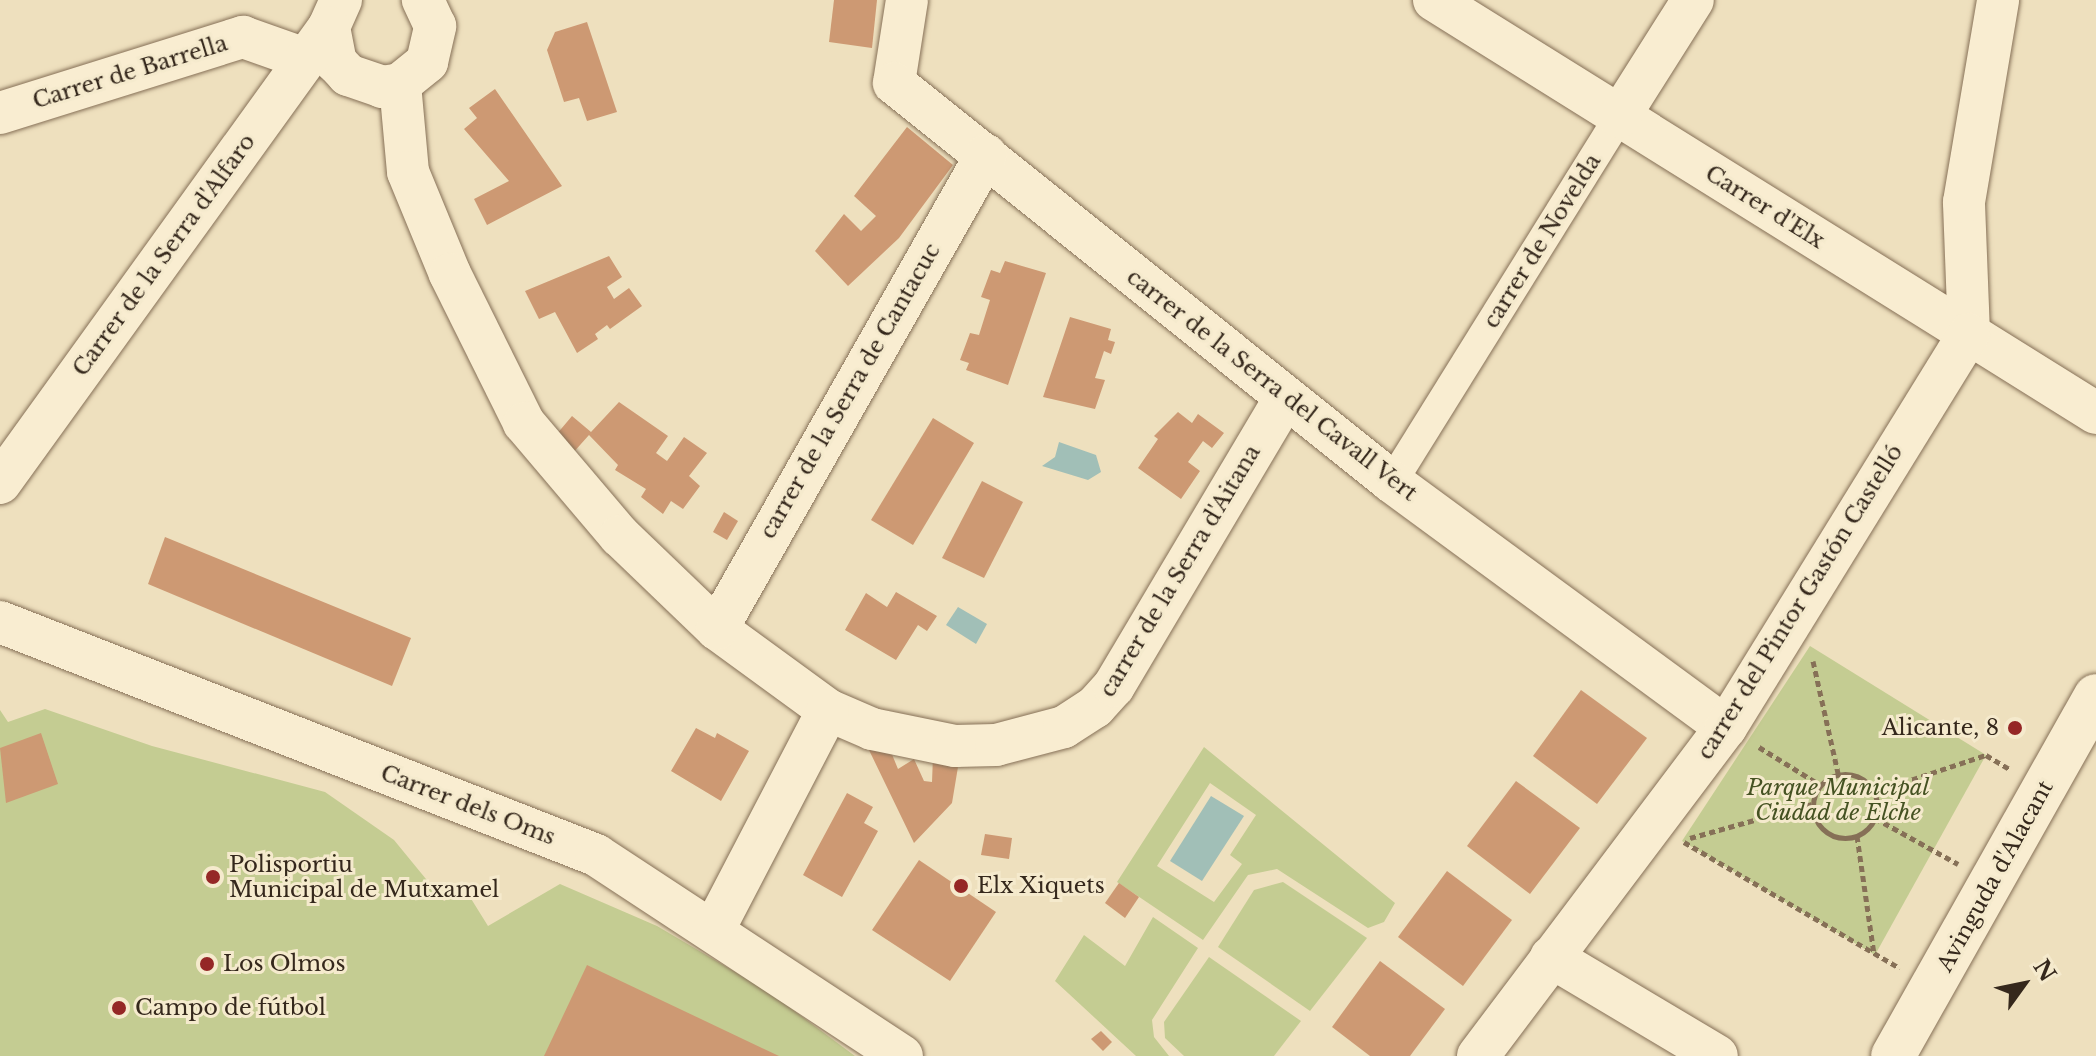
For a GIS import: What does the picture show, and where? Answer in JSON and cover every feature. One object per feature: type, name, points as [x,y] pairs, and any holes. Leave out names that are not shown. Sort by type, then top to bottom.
[{"type":"street","name":"carrer de la Serra del Cavall Vert","points":[[907,0],[894,83],[1392,482],[1737,734]]},
{"type":"street","name":"Carrer d'Elx","points":[[1434,0],[2096,413]]},
{"type":"street","name":"carrer de Novelda","points":[[1392,482],[1693,0]]},
{"type":"street","points":[[1969,334],[1964,202],[1998,0]]},
{"type":"street","points":[[325,29],[336,62],[348,75],[382,87],[400,84],[427,62],[440,9]]},
{"type":"street","name":"Carrer de Barrella","points":[[0,113],[243,37],[325,29]]},
{"type":"street","name":"Carrer de la Serra d'Alfaro","points":[[0,483],[325,29]]},
{"type":"street","name":"carrer de la Serra d'Aitana","points":[[400,84],[408,172],[450,274],[524,423],[620,536],[717,629],[828,710],[872,729],[955,746],[1035,738],[1095,707],[1114,686],[1285,398]]},
{"type":"street","name":"carrer de la Serra de Cantacuc","points":[[717,629],[986,155]]},
{"type":"street","name":"carrer del Pintor Gastón Castelló","points":[[1478,1056],[1551,957],[1667,832],[1737,734],[1969,334]]},
{"type":"street","name":"Carrer dels Oms","points":[[0,622],[596,855],[902,1056]]},
{"type":"street","name":"Avinguda d'Alacant","points":[[1893,1056],[2096,696]]},
{"type":"street","points":[[713,931],[828,710]]},
{"type":"street","points":[[1551,957],[1717,1056]]},
{"type":"path","points":[[1810,646],[1838,773]]},
{"type":"path","points":[[1737,734],[1819,784]]},
{"type":"path","points":[[1874,792],[1986,755]]},
{"type":"path","points":[[1838,773],[1859,777],[1874,792],[1875,818],[1857,836],[1826,832],[1812,804],[1819,784],[1838,773]]},
{"type":"path","points":[[1667,832],[1812,804]]},
{"type":"path","points":[[1875,818],[1933,850]]},
{"type":"path","points":[[1667,832],[1875,955],[1857,836]]},
{"type":"green space","name":"Parque Municipal Ciudad de Elche","points":[[1810,646],[1986,755],[1875,955],[1682,841]]},
{"type":"green space","name":"Polisportiu Municipal de Mutxamel","points":[[45,709],[152,746],[325,792],[394,840],[444,901],[465,889],[488,926],[560,884],[657,926],[769,992],[855,1056],[0,1056],[0,710],[8,722]]},
{"type":"green space","points":[[1204,747],[1395,903],[1384,922],[1368,928],[1277,869],[1248,875],[1203,940],[1117,882]],"holes":[[[1210,783],[1256,815],[1230,855],[1242,864],[1214,902],[1157,866]]]},
{"type":"green space","points":[[1283,882],[1367,938],[1310,1011],[1218,947],[1254,890]]},
{"type":"green space","points":[[1153,917],[1198,948],[1152,1020],[1154,1037],[1169,1056],[1136,1056],[1055,981],[1084,935],[1125,966]]},
{"type":"green space","points":[[1209,957],[1301,1021],[1274,1056],[1184,1056],[1165,1038],[1164,1022]]},
{"type":"water","points":[[1059,442],[1096,455],[1101,472],[1088,480],[1042,466],[1055,457]]},
{"type":"water","points":[[958,607],[987,624],[976,644],[946,625]]},
{"type":"water","points":[[1211,796],[1244,816],[1202,881],[1170,861]]},
{"type":"building","points":[[834,0],[877,0],[872,48],[829,42]]},
{"type":"building","points":[[587,22],[617,112],[587,121],[579,98],[564,102],[547,50],[555,32]]},
{"type":"building","points":[[495,89],[562,186],[487,225],[474,199],[509,181],[464,129],[477,118],[469,108]]},
{"type":"building","points":[[907,127],[953,165],[899,238],[848,286],[815,251],[844,214],[861,231],[876,216],[854,196]]},
{"type":"building","points":[[609,256],[622,277],[607,287],[614,299],[629,288],[642,306],[610,329],[607,325],[595,334],[598,339],[577,353],[555,312],[539,319],[525,291]]},
{"type":"building","points":[[1005,261],[1046,273],[1008,385],[966,370],[969,363],[960,360],[970,333],[979,335],[990,300],[981,297],[991,270],[1000,273]]},
{"type":"building","points":[[1070,317],[1111,329],[1108,340],[1115,342],[1111,354],[1104,351],[1095,378],[1105,380],[1095,409],[1043,397]]},
{"type":"building","points":[[619,402],[668,436],[656,453],[667,461],[684,437],[707,453],[689,476],[700,486],[683,509],[671,501],[663,514],[641,497],[646,489],[615,470],[618,465],[589,435],[572,454],[556,435],[572,416],[591,432]]},
{"type":"building","points":[[1178,412],[1192,423],[1198,414],[1224,433],[1212,448],[1203,441],[1188,462],[1200,471],[1181,499],[1138,468],[1158,439],[1154,436]]},
{"type":"building","points":[[933,418],[974,443],[913,545],[871,520]]},
{"type":"building","points":[[982,481],[1023,502],[984,578],[942,558]]},
{"type":"building","points":[[724,512],[738,521],[727,540],[713,532]]},
{"type":"building","points":[[165,537],[411,638],[392,686],[148,584]]},
{"type":"building","points":[[896,592],[937,616],[927,631],[918,625],[896,660],[845,630],[866,593],[887,607]]},
{"type":"building","points":[[1581,690],[1647,738],[1597,804],[1533,756]]},
{"type":"building","points":[[696,728],[715,738],[717,733],[749,751],[721,801],[671,771]]},
{"type":"building","points":[[41,733],[58,784],[6,803],[0,748]]},
{"type":"building","points":[[869,750],[891,752],[898,769],[914,759],[924,781],[932,782],[933,756],[959,761],[952,803],[914,843]]},
{"type":"building","points":[[1516,781],[1580,828],[1530,894],[1467,846]]},
{"type":"building","points":[[847,793],[873,807],[864,823],[878,831],[842,897],[803,875]]},
{"type":"building","points":[[985,834],[1012,838],[1009,859],[981,855]]},
{"type":"building","points":[[919,860],[996,912],[950,981],[872,930]]},
{"type":"building","points":[[1447,871],[1512,920],[1463,986],[1398,937]]},
{"type":"building","points":[[1119,883],[1139,897],[1125,918],[1105,903]]},
{"type":"building","points":[[1380,961],[1445,1009],[1410,1056],[1370,1056],[1332,1027]]},
{"type":"building","points":[[587,965],[779,1056],[544,1056]]},
{"type":"building","points":[[1101,1031],[1112,1042],[1103,1051],[1091,1039]]},
{"type":"place","name":"Alicante, 8","points":[[2015,728]]},
{"type":"place","name":"Polisportiu Municipal de Mutxamel","points":[[213,877]]},
{"type":"place","name":"Elx Xiquets","points":[[961,886]]},
{"type":"place","name":"Los Olmos","points":[[207,964]]},
{"type":"place","name":"Campo de fútbol","points":[[119,1008]]}]
